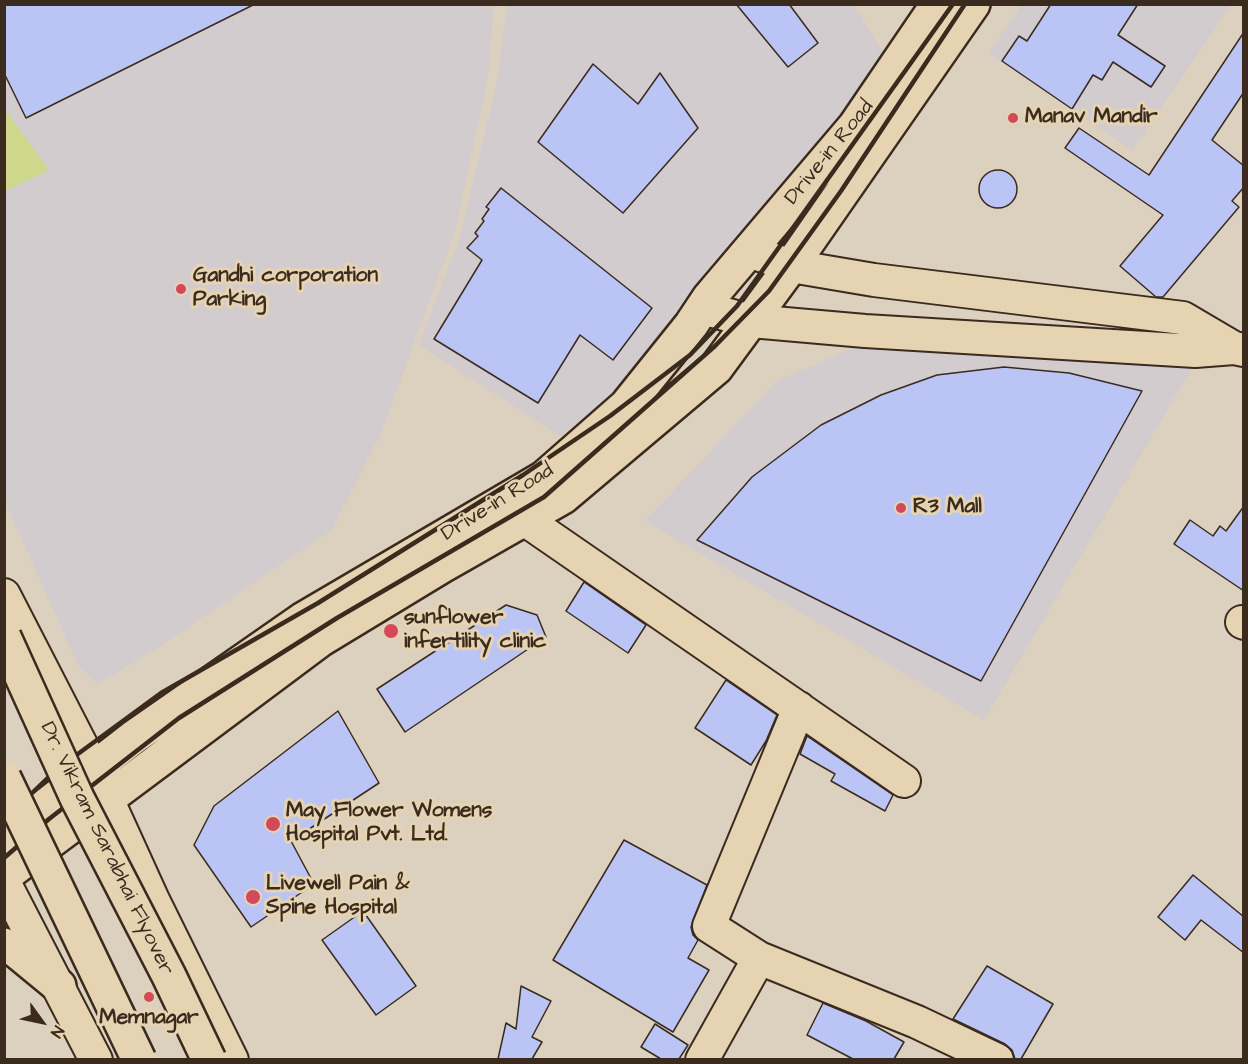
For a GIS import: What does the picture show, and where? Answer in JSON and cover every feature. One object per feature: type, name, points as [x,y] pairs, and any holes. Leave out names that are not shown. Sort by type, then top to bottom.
[{"type":"main road","name":"Drive-in Road","points":[[4,838],[134,737],[302,620],[544,478],[626,406],[702,308],[855,126],[938,4]]},
{"type":"main road","name":"Drive-in Road","points":[[4,876],[320,640],[442,566],[563,497],[716,368],[791,266],[973,4]]},
{"type":"main road","name":"Dr. Vikram Sarabhai Flyover","points":[[4,637],[77,798],[169,976],[208,1059]]},
{"type":"main road","points":[[4,778],[139,1059]]},
{"type":"main road","points":[[4,945],[14,949],[59,986]]},
{"type":"street","points":[[749,251],[791,266],[874,280],[1183,318],[1239,349]]},
{"type":"street","points":[[702,308],[751,321],[865,331],[1184,351],[1239,349]]},
{"type":"street","points":[[524,519],[904,781]]},
{"type":"street","points":[[4,595],[93,768],[153,900],[232,1059]]},
{"type":"street","points":[[799,708],[709,926],[759,958],[917,1022],[997,1059]]},
{"type":"street","points":[[4,882],[59,986],[90,1055]]},
{"type":"street","points":[[702,1059],[759,958]]},
{"type":"shaded area","points":[[4,5],[494,5],[488,77],[455,232],[381,433],[332,530],[156,649],[98,684],[78,665],[5,501]]},
{"type":"shaded area","points":[[507,5],[854,5],[883,52],[843,121],[626,384],[560,436],[419,345],[460,236],[497,82]]},
{"type":"shaded area","points":[[1022,5],[1231,5],[1132,150],[988,53]]},
{"type":"shaded area","name":"R3 Mall","points":[[979,325],[1194,365],[984,720],[645,521],[777,381],[851,349]]},
{"type":"green space","points":[[4,108],[49,170],[5,191],[4,191]]},
{"type":"building","points":[[4,4],[255,4],[26,118],[4,73]]},
{"type":"building","points":[[736,4],[789,4],[818,43],[788,67]]},
{"type":"building","points":[[1051,4],[1138,4],[1118,35],[1165,66],[1151,87],[1113,62],[1102,80],[1093,75],[1072,109],[1002,61],[1019,36],[1027,41]]},
{"type":"building","points":[[1244,32],[1244,92],[1212,140],[1244,166],[1244,187],[1232,201],[1239,207],[1163,297],[1156,297],[1120,266],[1163,215],[1065,148],[1079,128],[1149,175]]},
{"type":"building","points":[[593,64],[638,104],[660,73],[698,128],[623,213],[538,142]]},
{"type":"building","points":[[998,170],[1005,171],[1011,176],[1016,182],[1016,196],[1011,202],[1005,207],[998,208],[991,207],[985,202],[980,196],[979,189],[980,182],[985,176],[991,171]]},
{"type":"building","points":[[501,188],[652,308],[613,360],[580,335],[538,403],[434,339],[482,260],[467,248],[478,236],[475,233],[484,221],[482,219],[489,209],[486,207]]},
{"type":"building","name":"R3 Mall","points":[[1004,367],[1069,373],[1142,391],[981,681],[697,540],[752,477],[821,425],[881,395],[937,375]]},
{"type":"building","points":[[1244,506],[1244,591],[1174,544],[1190,520],[1213,536],[1220,526],[1226,531]]},
{"type":"building","points":[[584,582],[646,625],[628,653],[566,611]]},
{"type":"building","points":[[506,605],[537,615],[546,637],[405,732],[377,689]]},
{"type":"building","points":[[726,680],[777,715],[766,741],[751,765],[695,728]]},
{"type":"building","points":[[338,711],[379,783],[291,841],[314,884],[251,927],[194,845],[214,806]]},
{"type":"building","points":[[807,736],[893,795],[885,811],[831,781],[835,774],[800,754]]},
{"type":"building","points":[[624,840],[707,885],[691,927],[693,935],[698,940],[688,958],[709,970],[673,1032],[553,960]]},
{"type":"building","points":[[1193,875],[1244,917],[1244,953],[1201,920],[1185,940],[1158,917]]},
{"type":"building","points":[[363,911],[416,986],[376,1015],[322,940]]},
{"type":"building","points":[[987,966],[1053,1004],[1021,1059],[1015,1059],[1012,1050],[1005,1044],[953,1019]]},
{"type":"building","points":[[521,986],[551,1001],[532,1037],[542,1042],[532,1059],[498,1059],[506,1023],[516,1029]]},
{"type":"building","points":[[823,1003],[866,1021],[904,1042],[894,1059],[853,1059],[807,1035]]},
{"type":"building","points":[[655,1024],[688,1045],[679,1059],[661,1059],[641,1047]]},
{"type":"railway","points":[[4,820],[56,770],[161,693],[318,603],[523,475],[610,416],[690,355],[737,306],[953,4]]},
{"type":"railway","points":[[4,858],[49,819],[179,718],[337,618],[544,497],[715,346],[769,291],[841,191],[965,4]]},
{"type":"place","name":"Manav Mandir","points":[[1013,118]]},
{"type":"place","name":"Gandhi corporation Parking","points":[[181,289]]},
{"type":"place","name":"R3 Mall","points":[[901,508]]},
{"type":"place","name":"sunflower infertility clinic","points":[[391,631]]},
{"type":"place","name":"May Flower Womens Hospital Pvt. Ltd.","points":[[273,824]]},
{"type":"place","name":"Livewell Pain & Spine Hospital","points":[[253,897]]},
{"type":"place","name":"Memnagar","points":[[149,997]]}]
